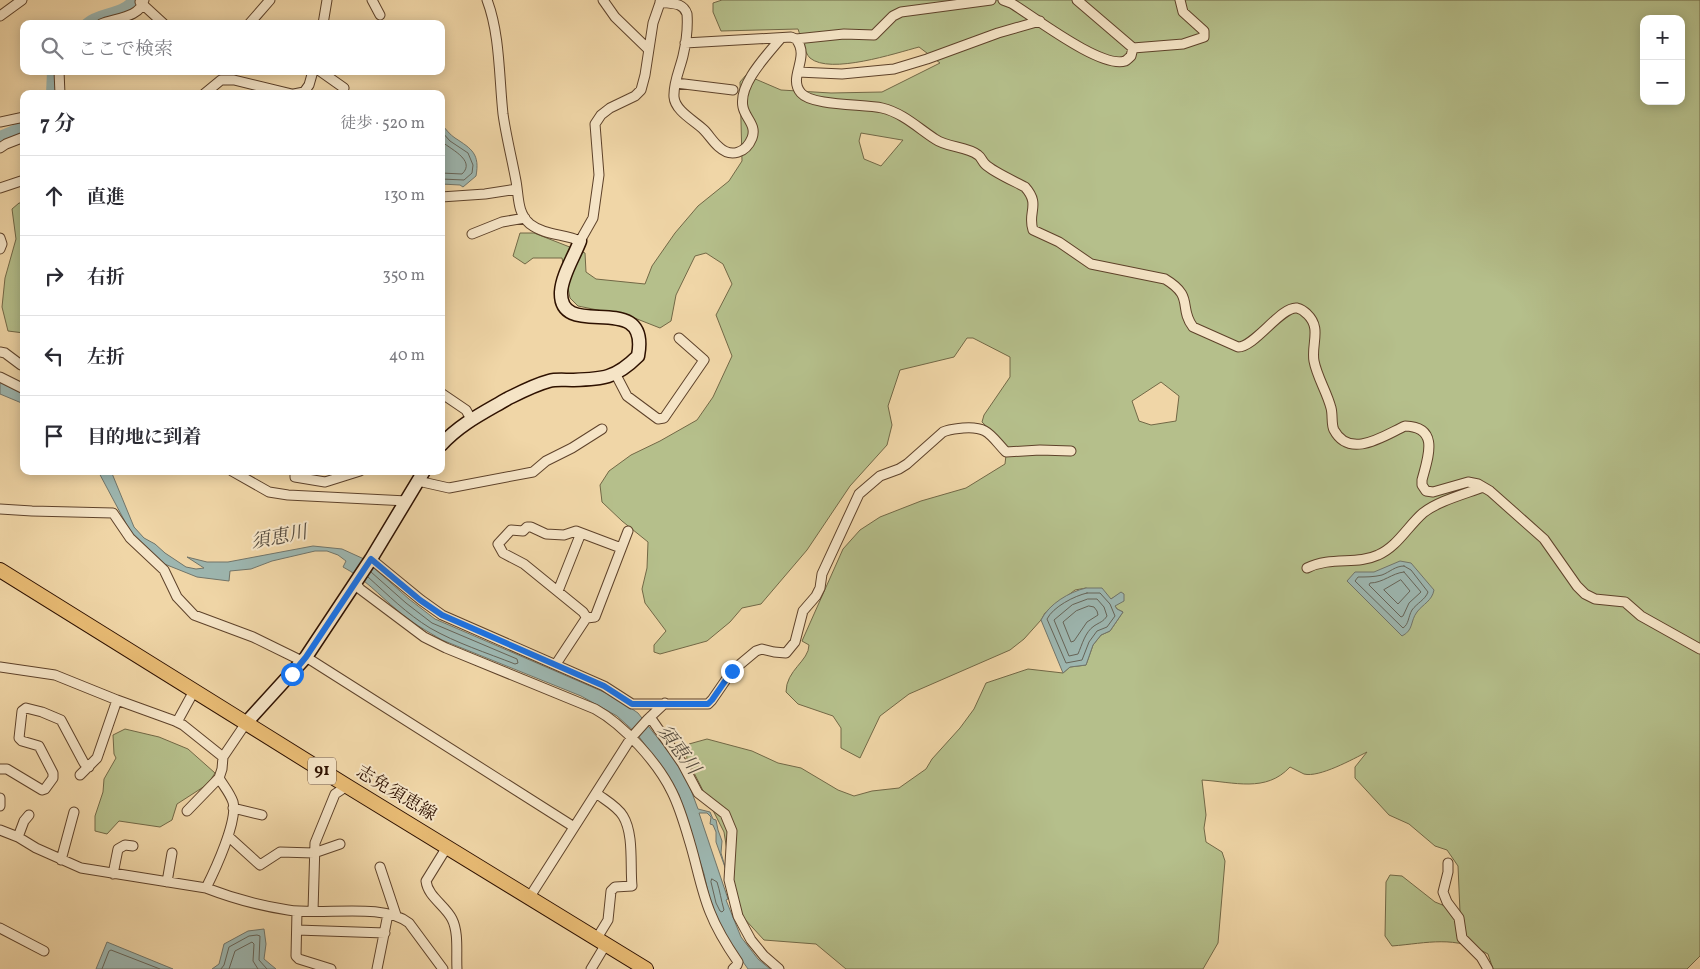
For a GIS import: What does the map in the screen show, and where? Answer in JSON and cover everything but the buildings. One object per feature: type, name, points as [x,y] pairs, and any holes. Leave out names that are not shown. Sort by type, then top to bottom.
[{"type":"main road","name":"志免須恵線","points":[[0,570],[646,969]]},
{"type":"street","points":[[0,16],[22,0]]},
{"type":"street","points":[[252,20],[270,0]]},
{"type":"street","points":[[324,20],[327,0]]},
{"type":"street","points":[[372,0],[380,15]]},
{"type":"street","points":[[487,0],[494,27],[503,116],[517,189],[518,204],[525,218],[542,231],[568,236],[580,241]]},
{"type":"street","points":[[603,0],[615,17],[648,49]]},
{"type":"street","points":[[685,43],[791,37],[796,39],[844,34],[874,35],[893,16],[901,12],[991,0]]},
{"type":"street","points":[[1003,0],[1040,21],[1083,50],[1096,56],[1112,61],[1124,61],[1131,56],[1132,48]]},
{"type":"street","points":[[1077,0],[1132,48],[1183,44],[1204,37],[1204,31],[1183,12],[1180,0]]},
{"type":"street","points":[[445,441],[471,419],[533,386],[551,380],[600,379],[628,366],[638,356],[639,337],[629,321],[618,318],[580,316],[568,310],[563,303],[561,293],[580,241],[593,218],[599,175],[595,124],[601,115],[610,108],[635,96],[641,90],[653,24],[661,1],[681,5],[686,9],[688,21],[674,97],[676,105],[724,151],[730,153],[739,153],[745,149],[752,138],[753,128],[743,108],[745,92],[752,75],[781,38]]},
{"type":"street","points":[[114,20],[133,14],[142,2],[160,20]]},
{"type":"street","points":[[798,72],[842,74],[894,69],[927,60],[998,33],[1040,21]]},
{"type":"street","points":[[796,39],[801,45],[803,53],[798,72],[798,88],[801,94],[814,100],[872,106],[891,110],[937,140],[978,155],[985,165],[1025,187],[1029,192],[1033,200],[1031,216],[1033,230],[1059,242],[1090,264],[1165,279],[1181,291],[1188,321],[1193,327],[1238,348],[1252,342],[1265,328],[1290,310],[1298,308],[1306,312],[1312,319],[1315,327],[1314,362],[1330,403],[1334,431],[1340,438],[1354,445],[1362,445],[1405,426],[1413,426],[1428,436],[1430,444],[1422,480],[1422,485],[1426,491],[1433,492],[1468,482],[1478,484],[1544,539],[1577,586],[1586,594],[1595,599],[1625,602],[1641,616],[1700,649]]},
{"type":"street","points":[[59,75],[60,90]]},
{"type":"street","points":[[305,90],[312,75]]},
{"type":"street","points":[[326,75],[344,88],[343,90]]},
{"type":"street","points":[[207,90],[219,76],[282,90]]},
{"type":"street","points":[[676,84],[733,90]]},
{"type":"street","points":[[0,122],[20,118]]},
{"type":"street","points":[[0,148],[20,139]]},
{"type":"street","points":[[0,188],[20,181]]},
{"type":"street","points":[[445,197],[485,194],[517,189]]},
{"type":"street","points":[[472,234],[502,222],[525,218]]},
{"type":"street","points":[[0,238],[2,244],[0,249]]},
{"type":"street","points":[[615,373],[627,396],[658,419],[664,418],[704,360],[679,338]]},
{"type":"street","points":[[0,352],[5,352],[20,363]]},
{"type":"street","points":[[0,376],[20,387]]},
{"type":"street","points":[[445,397],[466,410],[471,419]]},
{"type":"street","points":[[370,560],[442,615],[604,686],[632,704],[708,704],[732,671],[756,651],[762,649],[786,653],[795,642],[803,611],[816,596],[820,588],[822,574],[859,494],[880,476],[899,469],[906,464],[943,432],[976,427],[981,428],[987,431],[1006,452],[1071,451]]},
{"type":"street","points":[[187,811],[219,778],[223,757],[246,723],[304,659],[370,560],[421,476],[449,488],[533,472],[546,460],[572,448],[602,429]]},
{"type":"street","points":[[239,475],[269,492],[288,495],[407,501]]},
{"type":"street","points":[[295,475],[295,477],[325,482],[347,475]]},
{"type":"street","points":[[1307,568],[1315,564],[1336,560],[1368,559],[1379,555],[1389,548],[1428,510],[1483,487]]},
{"type":"street","points":[[0,509],[113,513],[130,538],[164,570],[177,597],[194,614],[304,659],[574,827]]},
{"type":"street","points":[[587,618],[583,612],[524,564],[503,553],[498,544],[511,530],[523,531],[527,527],[531,527],[546,534],[564,536],[576,531],[621,548]]},
{"type":"street","points":[[556,664],[584,620],[595,617],[628,531]]},
{"type":"street","points":[[558,591],[581,533]]},
{"type":"street","points":[[356,581],[360,589],[424,637],[604,714],[631,738],[646,754],[671,790],[687,834],[710,913],[738,962],[733,969]]},
{"type":"street","points":[[0,667],[55,674],[177,722],[223,757]]},
{"type":"street","points":[[177,722],[194,691]]},
{"type":"street","points":[[80,775],[97,758],[117,700]]},
{"type":"street","points":[[529,898],[631,738],[665,704]]},
{"type":"street","points":[[0,768],[7,768],[42,790],[45,789],[52,778],[53,773],[39,746],[22,741],[19,738],[22,711],[26,708],[61,720],[84,763],[89,767]]},
{"type":"street","points":[[649,718],[682,763],[698,793],[725,814],[732,831],[730,886],[738,916],[751,940],[764,956],[779,969]]},
{"type":"street","points":[[206,888],[222,854],[228,836],[233,808],[233,801],[219,778]]},
{"type":"street","points":[[313,911],[315,842],[335,794],[347,786]]},
{"type":"street","points":[[591,969],[608,920],[611,891],[614,887],[632,886],[630,840],[623,816],[612,804],[596,793]]},
{"type":"street","points":[[0,798],[0,806]]},
{"type":"street","points":[[233,808],[262,814]]},
{"type":"street","points":[[61,860],[74,812]]},
{"type":"street","points":[[18,837],[24,821],[29,816]]},
{"type":"street","points":[[0,830],[81,868],[206,888],[268,906],[297,911],[392,915],[409,922],[443,969]]},
{"type":"street","points":[[228,836],[260,864],[280,852],[314,853],[340,844]]},
{"type":"street","points":[[113,874],[118,849],[125,845],[133,846]]},
{"type":"street","points":[[447,847],[426,881],[426,886],[452,919],[456,935],[457,969]]},
{"type":"street","points":[[167,882],[172,853]]},
{"type":"street","points":[[1448,863],[1448,872],[1443,892],[1447,902],[1458,918],[1462,938],[1481,957],[1488,969]]},
{"type":"street","points":[[377,969],[384,933],[392,915],[380,867]]},
{"type":"street","points":[[297,911],[296,956],[299,959],[331,969]]},
{"type":"street","points":[[0,928],[44,951]]},
{"type":"street","points":[[297,930],[384,933]]},
{"type":"green space","points":[[722,0],[1700,0],[1700,956],[1687,969],[1493,969],[1488,954],[1464,944],[1429,942],[1392,946],[1385,936],[1386,882],[1390,875],[1402,876],[1435,902],[1460,912],[1458,866],[1447,850],[1435,846],[1409,824],[1389,815],[1355,778],[1355,767],[1367,752],[1336,767],[1318,773],[1304,774],[1290,767],[1281,775],[1260,783],[1238,784],[1202,780],[1206,815],[1204,828],[1206,842],[1222,852],[1225,861],[1218,943],[1203,969],[846,969],[816,944],[764,940],[741,915],[732,882],[724,832],[687,759],[686,749],[689,744],[707,739],[752,751],[778,763],[801,768],[838,790],[854,796],[872,791],[899,788],[926,769],[932,759],[960,728],[974,709],[986,683],[1028,669],[1063,673],[1070,667],[1086,665],[1093,645],[1101,635],[1110,631],[1123,612],[1115,606],[1121,593],[1111,599],[1086,588],[1075,590],[1045,613],[1024,639],[1010,650],[909,694],[880,716],[860,758],[841,748],[841,728],[833,716],[798,704],[786,692],[787,684],[793,672],[808,651],[809,645],[802,641],[843,549],[860,530],[880,517],[921,501],[966,488],[1005,464],[1007,446],[982,422],[984,415],[1010,377],[1010,357],[973,338],[967,338],[954,357],[900,370],[888,406],[892,425],[887,445],[850,486],[807,550],[761,604],[742,608],[730,622],[707,641],[660,654],[654,652],[654,645],[666,631],[645,603],[642,589],[647,568],[648,542],[602,502],[600,485],[609,471],[631,455],[697,420],[713,397],[732,356],[716,315],[732,284],[723,264],[706,253],[695,256],[676,295],[671,321],[660,328],[632,317],[578,306],[570,298],[562,258],[533,258],[525,264],[513,256],[520,233],[534,233],[585,253],[586,272],[596,279],[645,284],[652,266],[675,233],[698,206],[729,181],[742,161],[740,82],[746,75],[781,90],[831,93],[882,92],[940,63],[919,47],[880,58],[847,64],[819,63],[808,55],[798,29],[721,31],[713,12],[713,3]],"holes":[[[861,133],[903,140],[881,166],[864,159],[859,141]],[[1161,382],[1179,396],[1176,421],[1151,425],[1139,421],[1132,401]]]},
{"type":"green space","points":[[20,203],[20,332],[8,331],[2,307],[5,278],[16,239],[12,209]]},
{"type":"green space","points":[[125,729],[159,737],[188,749],[215,773],[208,784],[177,804],[172,820],[160,827],[119,821],[107,834],[95,831],[95,816],[103,792],[104,779],[116,758],[113,735]]},
{"type":"water","points":[[445,128],[466,145],[476,157],[476,176],[463,187],[460,185],[445,184]]},
{"type":"water","points":[[0,381],[20,390],[20,402],[0,394]]},
{"type":"water","points":[[100,475],[113,475],[134,527],[144,538],[186,567],[204,568],[187,557],[207,562],[228,562],[313,546],[342,549],[364,559],[409,599],[435,619],[613,696],[638,713],[685,774],[698,809],[710,812],[713,819],[716,820],[722,841],[721,853],[726,870],[716,842],[716,832],[713,825],[710,824],[711,817],[707,813],[699,813],[728,899],[726,900],[741,937],[758,959],[770,969],[748,969],[729,942],[711,905],[704,874],[679,795],[664,770],[637,734],[617,716],[581,696],[442,640],[402,614],[365,581],[343,567],[346,561],[338,555],[327,551],[315,551],[272,561],[251,569],[230,571],[229,581],[197,577],[162,563],[130,531]]},
{"type":"water","points":[[1400,561],[1411,563],[1434,590],[1429,600],[1415,615],[1406,634],[1402,636],[1347,581],[1355,572],[1374,572]]},
{"type":"water","points":[[1086,588],[1102,588],[1111,599],[1121,592],[1124,594],[1124,601],[1115,606],[1123,612],[1110,631],[1101,635],[1093,645],[1086,665],[1070,667],[1063,673],[1041,620],[1054,604],[1073,592]]},
{"type":"water","points":[[264,929],[266,944],[264,959],[276,969],[212,969],[219,964],[224,944],[248,931]]},
{"type":"water","points":[[107,942],[173,969],[96,969]]},
{"type":"waterway","points":[[93,20],[124,9],[134,0]]},
{"type":"waterway","points":[[52,90],[53,75]]},
{"type":"waterway","points":[[0,137],[20,129]]},
{"type":"route","points":[[292,674],[306,657],[371,559],[420,600],[442,615],[604,686],[632,704],[708,704],[732,671]]},
{"type":"water label","name":"須恵川","points":[[279,538]]},
{"type":"water label","name":"須恵川","points":[[678,750]]}]
